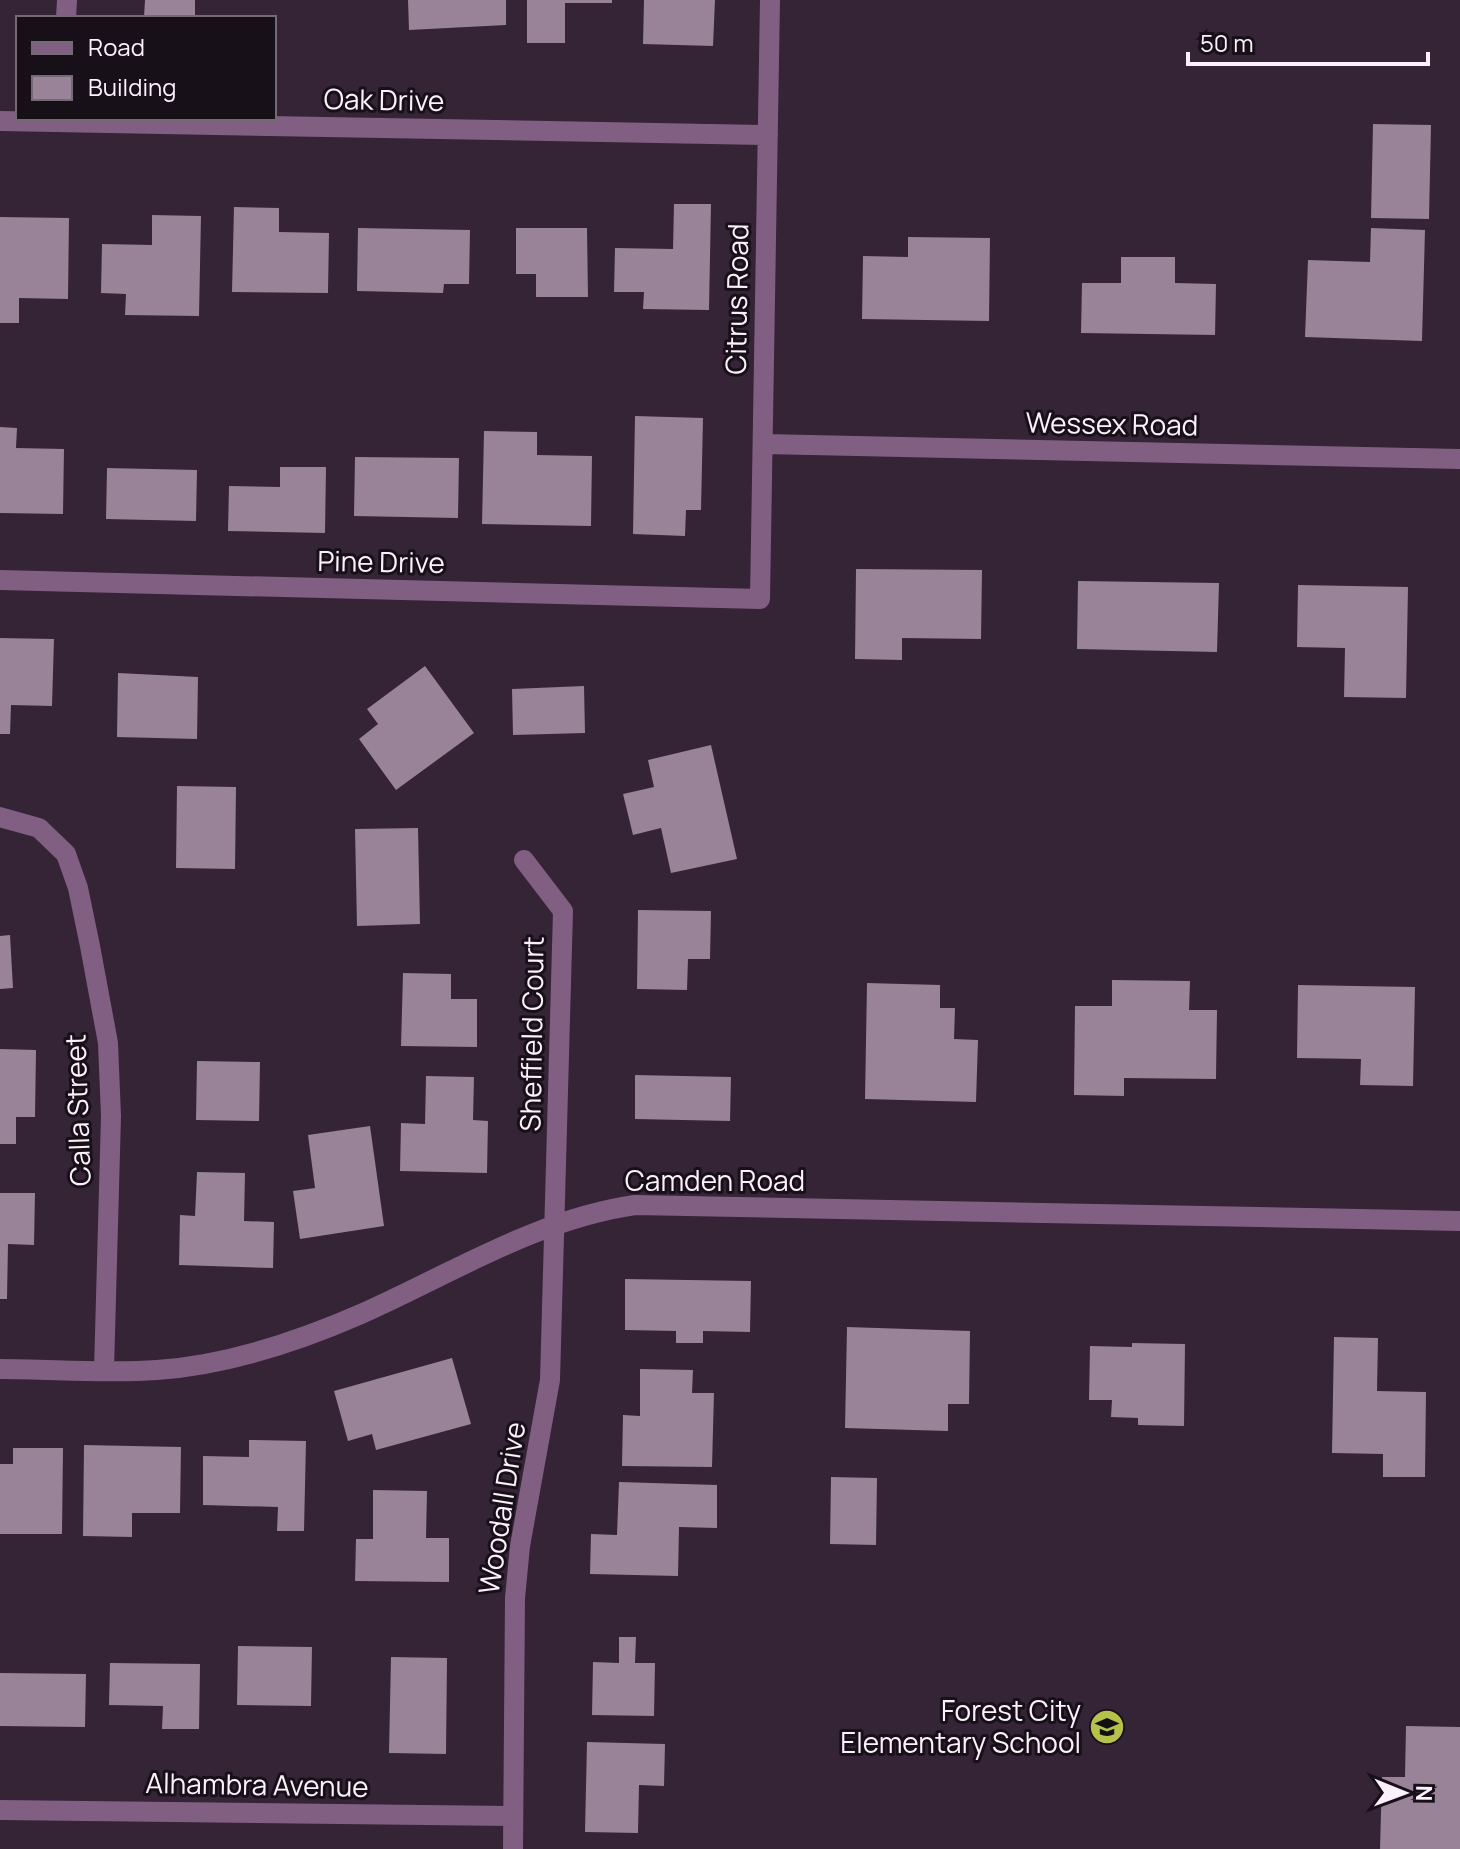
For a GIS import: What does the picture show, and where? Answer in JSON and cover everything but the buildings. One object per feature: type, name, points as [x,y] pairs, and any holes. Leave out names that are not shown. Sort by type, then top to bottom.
[{"type":"street","name":"Citrus Road","points":[[760,599],[770,0]]},
{"type":"street","name":"Oak Drive","points":[[0,121],[768,135]]},
{"type":"street","name":"Wessex Road","points":[[764,444],[1460,459]]},
{"type":"street","name":"Pine Drive","points":[[0,580],[760,599]]},
{"type":"street","name":"Calla Street","points":[[0,817],[39,828],[66,854],[78,888],[108,1043],[111,1116],[104,1370]]},
{"type":"street","name":"Sheffield Court","points":[[524,860],[563,911],[555,1223]]},
{"type":"street","name":"Camden Road","points":[[0,1369],[158,1370],[235,1358],[295,1340],[359,1314],[555,1223],[590,1211],[635,1205],[1460,1221]]},
{"type":"street","name":"Woodall Drive","points":[[513,1849],[515,1598],[520,1546],[550,1380],[555,1223]]},
{"type":"street","name":"Alhambra Avenue","points":[[0,1810],[513,1816]]},
{"type":"place","name":"Forest City Elementary School","points":[[1107,1727]]}]
